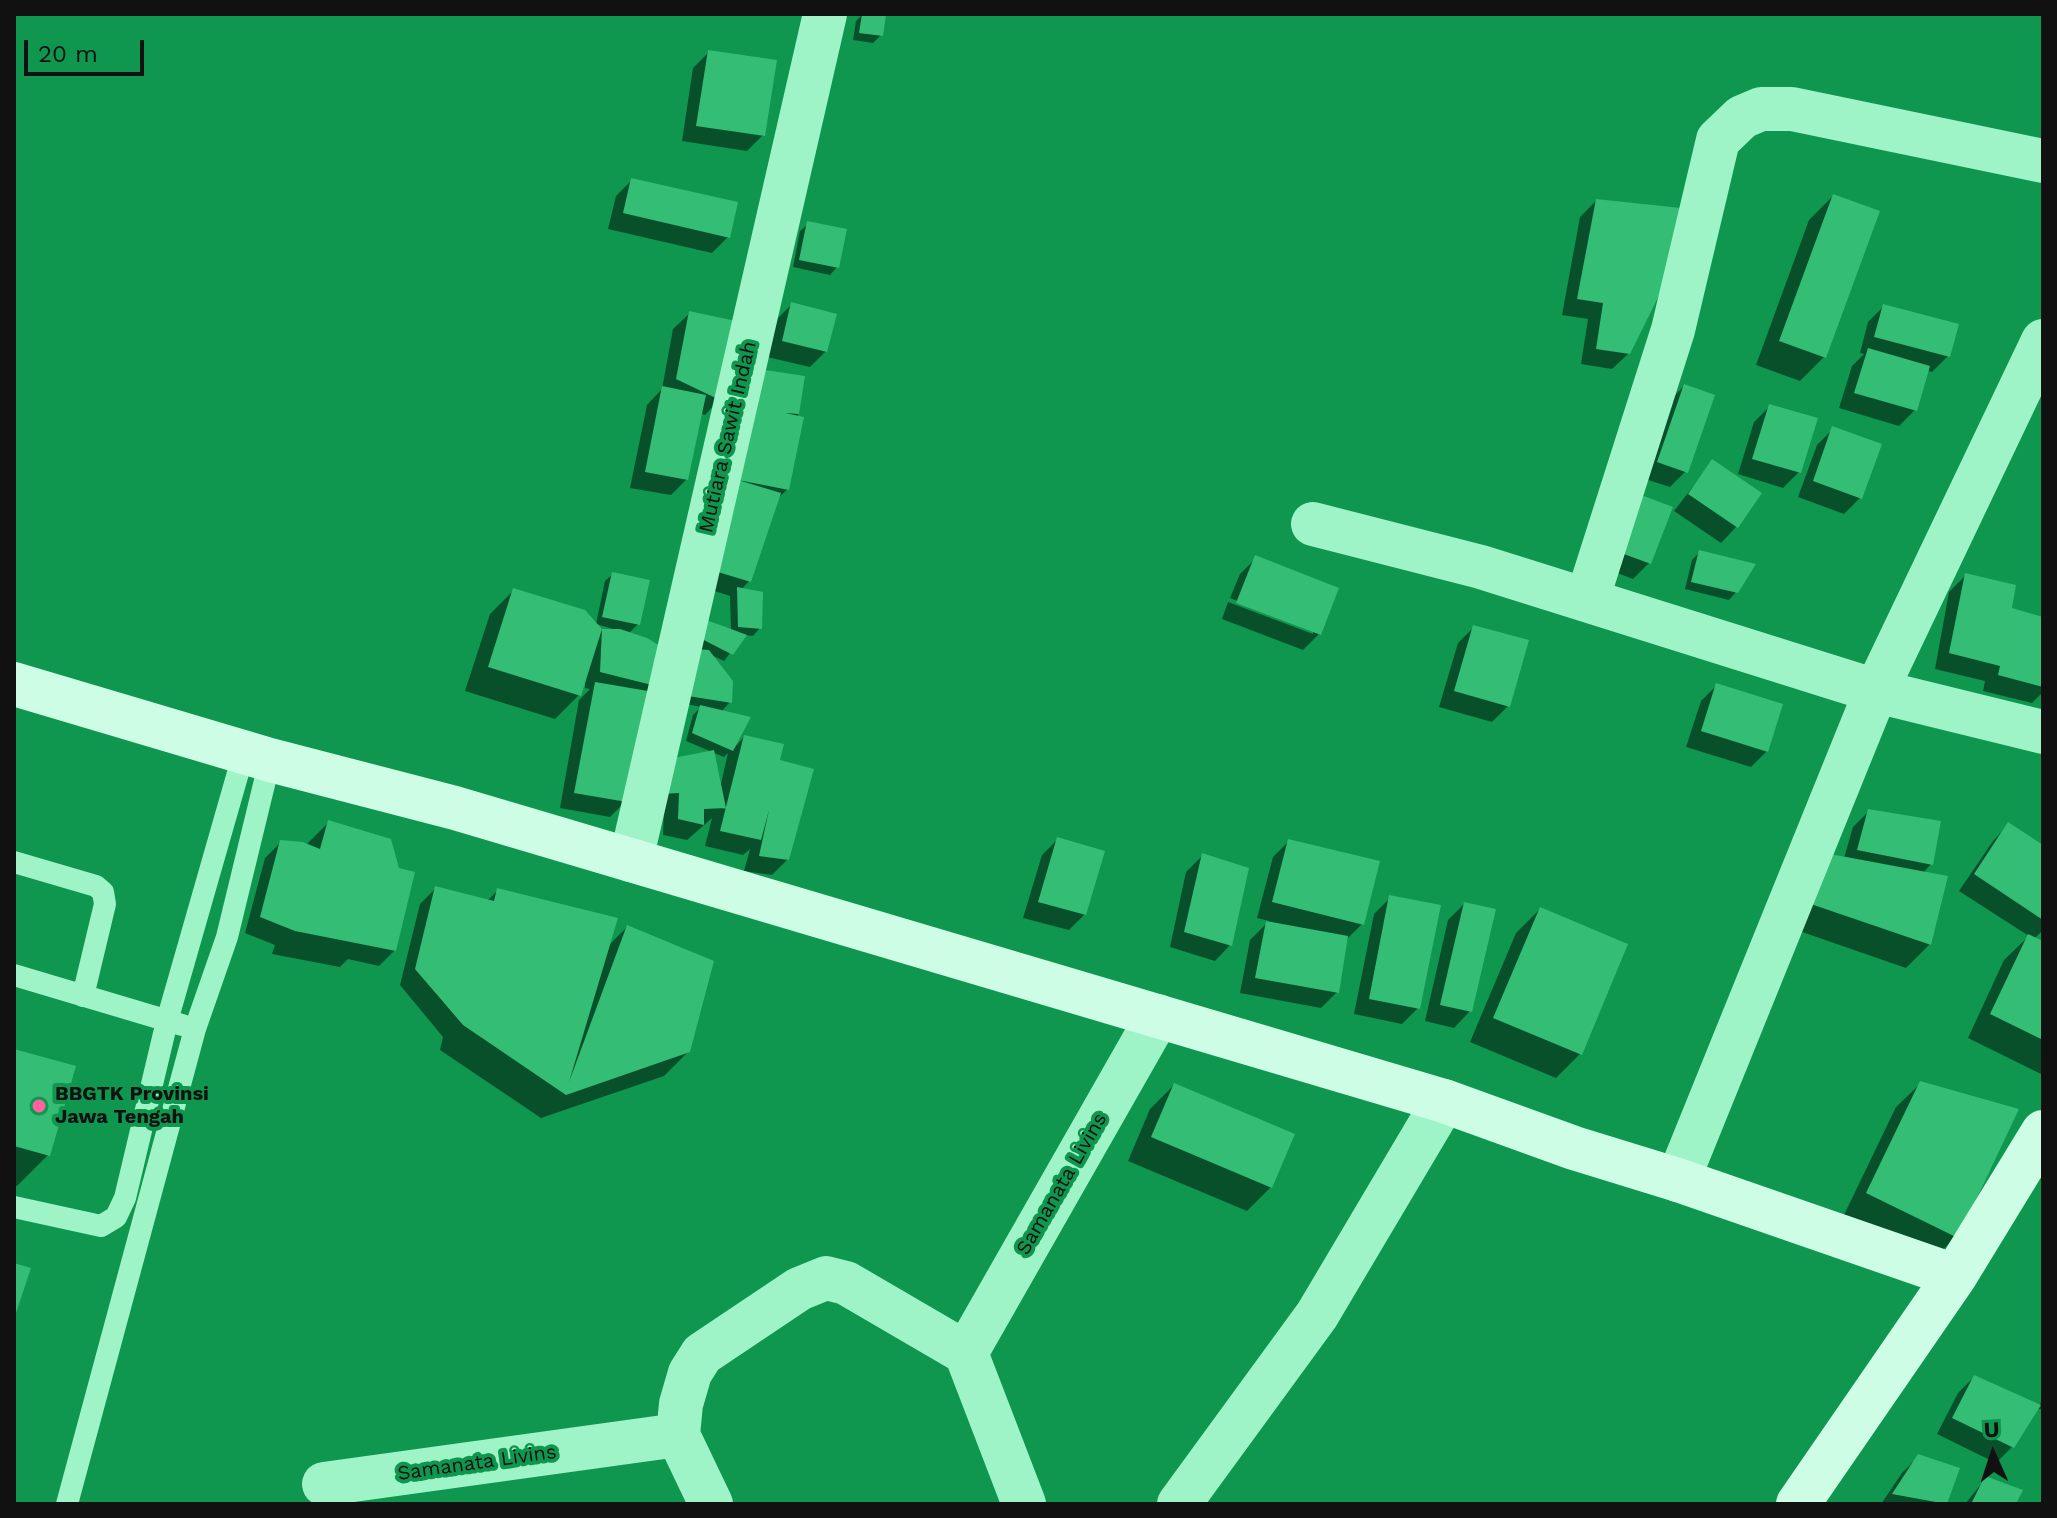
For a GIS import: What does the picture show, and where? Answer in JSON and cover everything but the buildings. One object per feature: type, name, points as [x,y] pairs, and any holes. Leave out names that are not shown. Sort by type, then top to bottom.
[{"type":"street","name":"Mutiara Sawit Indah","points":[[631,860],[825,14]]},
{"type":"street","points":[[1587,600],[1673,330],[1718,140],[1742,117],[1761,109],[1792,109],[2043,161]]},
{"type":"street","points":[[1678,1180],[1876,691],[2043,341]]},
{"type":"street","points":[[1313,524],[1481,567],[1587,600],[1635,619],[1876,691],[2043,732]]},
{"type":"street","points":[[14,684],[257,756],[455,808],[1444,1101],[1955,1276]]},
{"type":"street","name":"Samanata Livins","points":[[966,1353],[1158,1016]]},
{"type":"street","points":[[1179,1504],[1317,1315],[1444,1101]]},
{"type":"street","points":[[1798,1504],[1955,1276],[2043,1132]]},
{"type":"street","points":[[711,1504],[678,1435],[685,1389],[702,1354],[799,1289],[826,1278],[846,1283],[966,1353],[1024,1504]]},
{"type":"street","name":"Samanata Livins","points":[[324,1484],[678,1435]]},
{"type":"lane","points":[[14,1207],[101,1226],[116,1217],[125,1198],[167,1021],[257,756]]},
{"type":"lane","points":[[67,1504],[195,1029],[227,937],[257,756]]},
{"type":"lane","points":[[14,862],[96,886],[103,892],[105,904],[83,996]]},
{"type":"lane","points":[[14,975],[195,1029]]},
{"type":"place","name":"BBGTK Provinsi Jawa Tengah","points":[[39,1106]]}]
